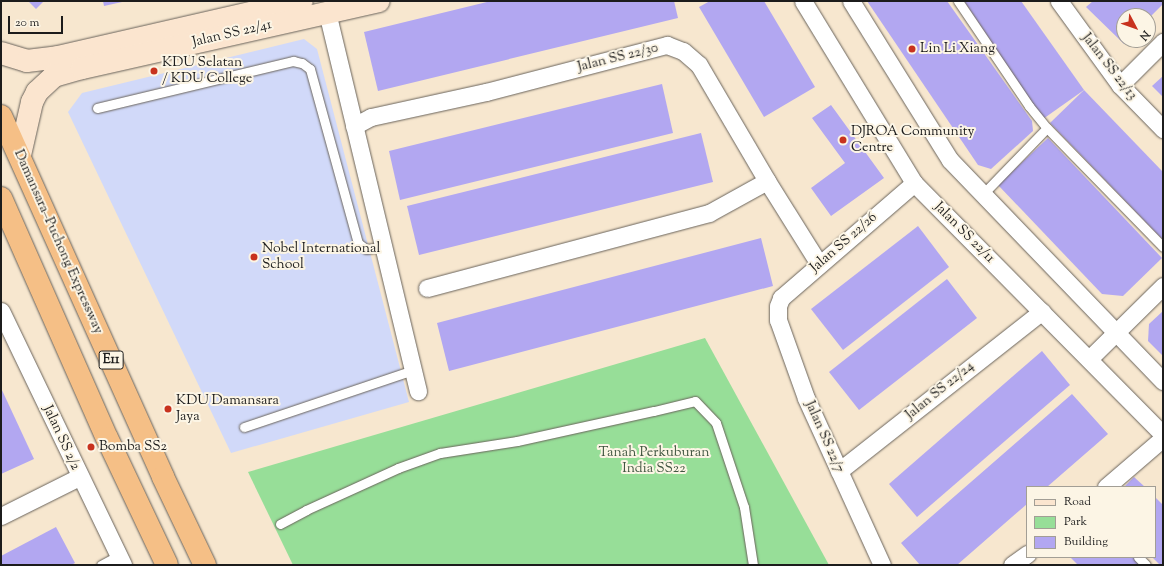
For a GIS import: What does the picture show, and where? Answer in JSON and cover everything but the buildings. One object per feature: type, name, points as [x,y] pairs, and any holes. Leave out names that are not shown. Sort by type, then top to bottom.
[{"type":"highway","name":"Damansara–Puchong Expressway","points":[[1,116],[20,155],[163,477],[205,565]]},
{"type":"highway","name":"E11","points":[[3,204],[107,438],[167,565]]},
{"type":"street","name":"Jalan SS 22/41","points":[[1,53],[27,61],[58,57],[302,1]]},
{"type":"street","name":"Jalan SS 22/41","points":[[20,155],[32,102],[37,92],[54,76],[82,68],[379,1]]},
{"type":"street","name":"Jalan SS 22/11","points":[[804,1],[914,183],[1042,310],[1163,436]]},
{"type":"street","points":[[851,1],[950,160],[982,195],[1163,381]]},
{"type":"street","name":"Jalan SS 22/13","points":[[1059,1],[1120,85],[1163,129]]},
{"type":"street","points":[[327,12],[418,391]]},
{"type":"street","points":[[1120,85],[1163,42]]},
{"type":"street","name":"Jalan SS 22/30","points":[[354,126],[371,117],[486,92],[667,45],[683,51],[699,65],[767,181],[819,264]]},
{"type":"street","points":[[427,288],[709,213],[767,181]]},
{"type":"street","name":"Jalan SS 22/26","points":[[778,306],[781,298],[914,183]]},
{"type":"street","points":[[1090,359],[1163,286]]},
{"type":"street","name":"Jalan SS 22/7","points":[[778,306],[778,320],[804,391],[882,565]]},
{"type":"street","name":"Jalan SS 22/24","points":[[839,471],[1042,310]]},
{"type":"street","name":"Jalan SS 2/2","points":[[1,311],[120,561]]},
{"type":"street","points":[[1107,486],[1163,436]]},
{"type":"street","points":[[1,516],[79,477]]},
{"type":"lane","points":[[958,1],[1029,106],[1047,128],[1163,247]]},
{"type":"lane","points":[[97,108],[293,61],[302,63],[310,69],[358,243],[366,249],[383,247]]},
{"type":"lane","points":[[982,195],[1047,128]]},
{"type":"lane","points":[[244,427],[413,370]]},
{"type":"lane","points":[[280,524],[306,510],[398,468],[440,453],[517,441],[654,412],[694,401],[716,423],[744,507],[753,565]]},
{"type":"lane","points":[[101,565],[120,561]]},
{"type":"shaded area","name":"Nobel International School","points":[[304,39],[317,49],[409,402],[231,453],[68,112],[82,93]]},
{"type":"green space","name":"Tanah Perkuburan India SS22","points":[[705,338],[829,565],[293,565],[248,472]]},
{"type":"place","name":"Lin Li Xiang","points":[[912,49]]},
{"type":"place","name":"KDU Selatan / KDU College","points":[[154,71]]},
{"type":"place","name":"DJROA Community Centre","points":[[843,140]]},
{"type":"place","name":"Nobel International School","points":[[254,257]]},
{"type":"place","name":"KDU Damansara Jaya","points":[[168,409]]},
{"type":"place","name":"Bomba SS2","points":[[91,447]]}]
